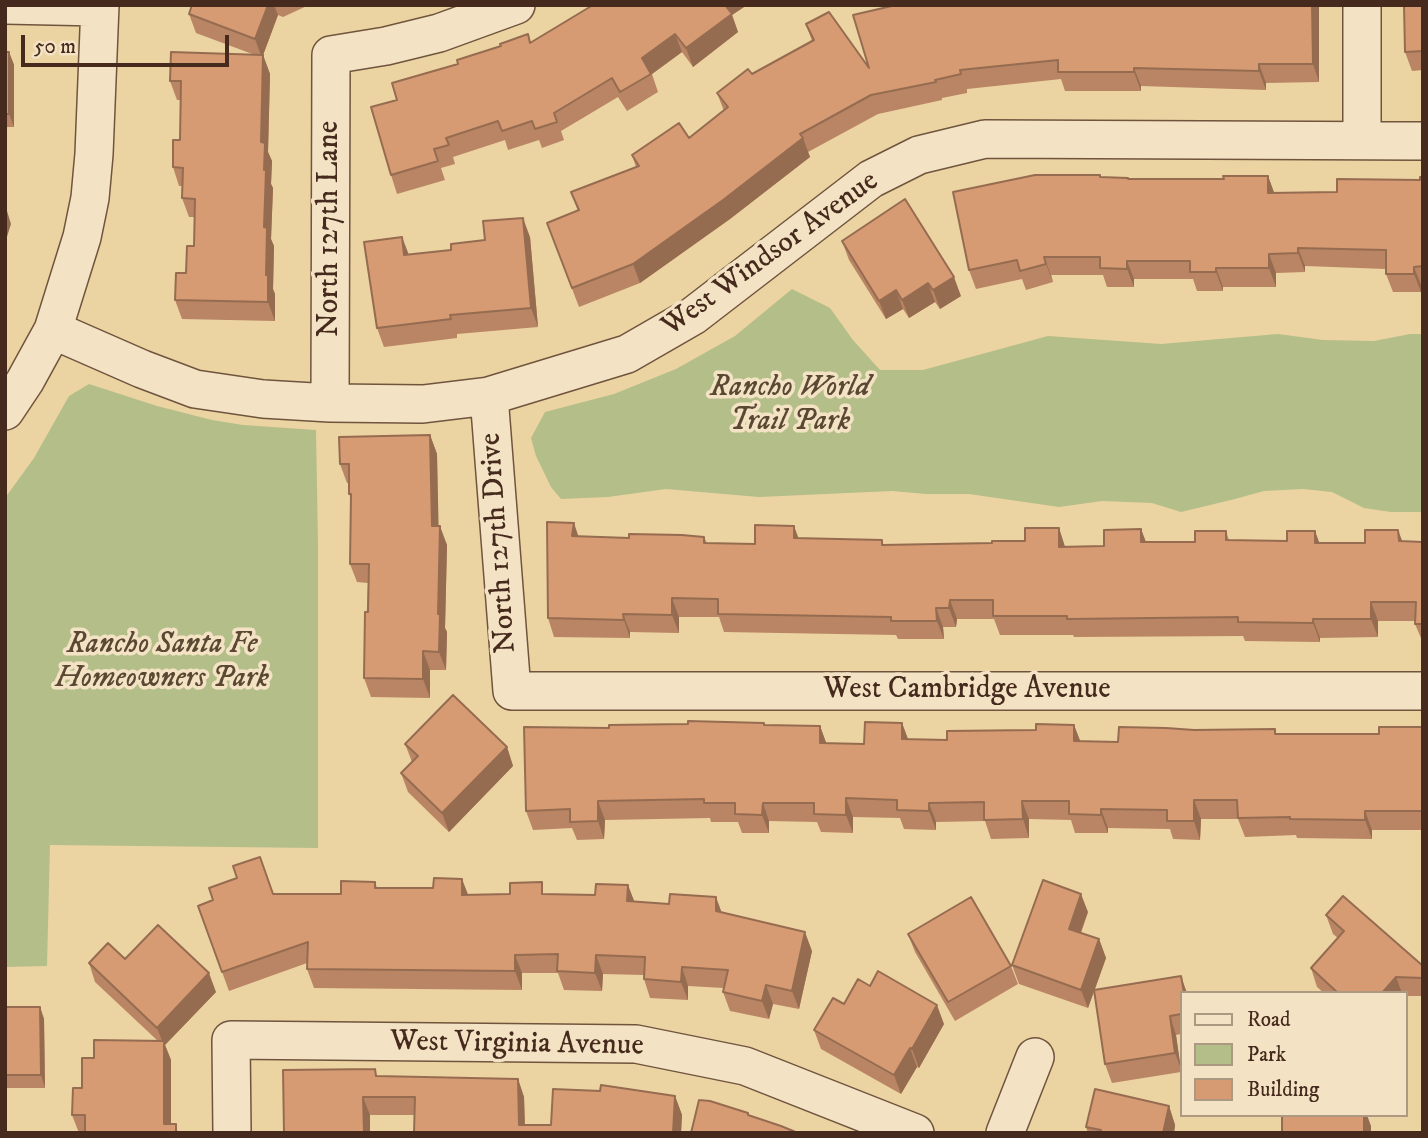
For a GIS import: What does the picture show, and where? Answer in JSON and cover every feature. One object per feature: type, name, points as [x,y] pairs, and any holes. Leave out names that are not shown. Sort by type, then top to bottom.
[{"type":"street","points":[[5,5],[100,6],[94,154],[90,198],[82,237],[53,330],[5,411]]},
{"type":"street","name":"North 127th Lane","points":[[330,403],[331,55],[387,46],[439,33],[516,5]]},
{"type":"street","points":[[1362,5],[1362,140]]},
{"type":"street","name":"West Windsor Avenue","points":[[53,330],[195,389],[263,399],[330,403],[423,404],[489,396],[627,354],[693,316],[872,179],[919,155],[985,139],[1423,141]]},
{"type":"street","name":"North 127th Drive","points":[[489,396],[512,691]]},
{"type":"street","name":"West Cambridge Avenue","points":[[512,691],[1423,691]]},
{"type":"street","name":"West Virginia Avenue","points":[[232,1133],[231,1040],[636,1044],[745,1066],[915,1133]]},
{"type":"street","points":[[1005,1133],[1035,1057]]},
{"type":"green space","name":"Rancho World Trail Park","points":[[792,289],[830,308],[853,340],[880,370],[923,370],[1048,336],[1161,344],[1278,334],[1323,340],[1374,341],[1423,334],[1423,512],[1391,512],[1364,508],[1332,492],[1303,489],[1264,491],[1181,512],[1152,503],[1102,501],[1059,507],[969,494],[892,491],[759,497],[666,489],[608,497],[561,499],[551,487],[536,456],[531,438],[545,412],[614,394],[676,369],[735,336]]},
{"type":"green space","name":"Rancho Santa Fe Homeowners Park","points":[[89,384],[212,420],[316,430],[318,848],[50,845],[47,966],[5,967],[5,498],[34,458],[69,396]]},
{"type":"building","points":[[192,5],[268,5],[255,39],[189,14]]},
{"type":"building","points":[[593,5],[725,5],[732,14],[686,48],[675,34],[642,58],[651,74],[620,92],[612,78],[554,113],[557,122],[535,129],[532,121],[502,131],[498,121],[446,138],[449,145],[434,149],[438,161],[391,175],[371,107],[397,100],[392,83],[458,64],[457,60],[528,34],[530,43]]},
{"type":"building","points":[[896,5],[1312,5],[1313,64],[1259,64],[1259,71],[1134,68],[1134,72],[1058,72],[1058,60],[960,70],[961,74],[935,80],[936,82],[871,95],[800,134],[803,138],[723,200],[633,264],[572,288],[547,223],[579,210],[571,192],[639,166],[632,155],[679,123],[689,138],[728,107],[717,93],[748,69],[752,74],[814,40],[806,24],[829,12],[869,68],[853,15]]},
{"type":"building","points":[[1404,5],[1423,5],[1423,51],[1405,52]]},
{"type":"building","points":[[5,52],[9,52],[9,114],[5,114]]},
{"type":"building","points":[[171,52],[263,55],[261,142],[265,143],[264,227],[267,228],[268,302],[175,300],[176,273],[186,273],[187,246],[194,246],[195,199],[182,198],[183,168],[173,167],[173,140],[180,140],[181,81],[170,81]]},
{"type":"building","points":[[1035,175],[1100,175],[1128,179],[1268,176],[1268,193],[1337,192],[1337,179],[1420,180],[1420,177],[1423,177],[1423,266],[1414,267],[1414,274],[1386,274],[1386,250],[1298,248],[1298,253],[1269,254],[1269,268],[1216,268],[1216,272],[1190,272],[1190,261],[1127,261],[1127,269],[1100,268],[1100,257],[1044,257],[1046,264],[1020,271],[1017,260],[969,270],[953,192]]},
{"type":"building","points":[[905,199],[954,277],[933,290],[928,283],[902,300],[896,290],[879,301],[842,241]]},
{"type":"building","points":[[523,218],[531,308],[450,315],[451,319],[377,328],[364,242],[402,237],[404,255],[451,250],[451,244],[485,240],[483,221]]},
{"type":"building","points":[[430,435],[432,526],[440,526],[439,652],[423,651],[423,679],[364,678],[369,564],[350,564],[349,464],[340,464],[339,437]]},
{"type":"building","points":[[547,522],[574,523],[572,536],[629,538],[629,534],[682,535],[704,537],[704,543],[755,544],[755,525],[794,526],[794,538],[882,540],[882,545],[1025,541],[1025,528],[1059,528],[1059,547],[1104,546],[1104,530],[1141,529],[1141,542],[1195,542],[1195,531],[1226,531],[1226,540],[1287,541],[1287,531],[1315,531],[1315,543],[1365,543],[1365,530],[1398,530],[1399,541],[1423,542],[1423,624],[1415,624],[1416,602],[1371,602],[1371,619],[1313,619],[1313,623],[1238,622],[1238,617],[1067,619],[1067,616],[993,616],[993,600],[950,600],[949,608],[936,608],[937,621],[891,621],[891,617],[718,614],[718,599],[672,598],[672,615],[623,614],[624,620],[548,618]]},
{"type":"building","points":[[453,695],[507,747],[442,813],[401,773],[418,756],[405,744]]},
{"type":"building","points":[[688,721],[820,726],[820,743],[864,744],[865,722],[902,723],[902,739],[947,740],[947,731],[1036,730],[1036,724],[1074,725],[1074,741],[1118,742],[1119,727],[1275,729],[1275,734],[1379,734],[1379,727],[1423,727],[1423,811],[1365,811],[1365,820],[1238,818],[1237,800],[1194,800],[1194,821],[1167,821],[1167,810],[1101,809],[1101,815],[1069,814],[1069,801],[1022,801],[1023,819],[984,820],[984,802],[929,803],[929,811],[897,810],[897,800],[846,798],[846,815],[814,814],[814,803],[763,803],[762,815],[735,814],[735,803],[704,803],[704,799],[598,801],[598,821],[570,822],[570,809],[526,811],[524,727],[609,728],[609,725],[688,724]]},
{"type":"building","points":[[260,857],[273,894],[341,894],[341,881],[375,882],[375,888],[433,888],[434,878],[462,879],[462,895],[510,894],[510,883],[542,882],[542,894],[595,895],[596,884],[628,885],[627,901],[669,904],[670,894],[716,897],[716,911],[805,932],[792,991],[766,985],[762,1001],[723,992],[728,970],[682,967],[681,982],[644,979],[645,957],[596,955],[595,973],[557,971],[558,954],[515,955],[515,971],[307,969],[308,942],[222,972],[198,906],[213,900],[209,888],[237,878],[233,866]]},
{"type":"building","points":[[1043,880],[1081,894],[1069,929],[1099,939],[1081,990],[1012,965]]},
{"type":"building","points":[[1343,896],[1423,966],[1423,978],[1396,977],[1384,991],[1336,991],[1311,968],[1344,931],[1326,915]]},
{"type":"building","points":[[971,897],[1011,966],[948,1002],[908,934]]},
{"type":"building","points":[[158,925],[209,973],[157,1028],[89,963],[108,943],[125,959]]},
{"type":"building","points":[[878,971],[937,1005],[894,1075],[814,1030],[833,998],[844,1004],[858,979],[870,986]]},
{"type":"building","points":[[1181,976],[1184,991],[1180,991],[1180,1014],[1170,1016],[1175,1053],[1105,1064],[1094,990]]},
{"type":"building","points":[[5,1007],[40,1007],[41,1075],[5,1075]]},
{"type":"building","points":[[94,1040],[164,1041],[164,1124],[176,1124],[176,1133],[85,1133],[85,1115],[72,1115],[73,1088],[82,1088],[82,1058],[94,1058]]},
{"type":"building","points":[[375,1069],[376,1076],[518,1079],[519,1125],[551,1125],[553,1089],[600,1091],[601,1085],[675,1096],[673,1133],[414,1133],[415,1097],[363,1097],[364,1133],[284,1133],[283,1070]]},
{"type":"building","points":[[1095,1089],[1169,1106],[1163,1133],[1100,1133],[1101,1130],[1086,1127]]},
{"type":"building","points":[[699,1100],[748,1113],[798,1133],[691,1133]]},
{"type":"building","points":[[1282,1117],[1364,1117],[1364,1133],[1282,1133]]}]
